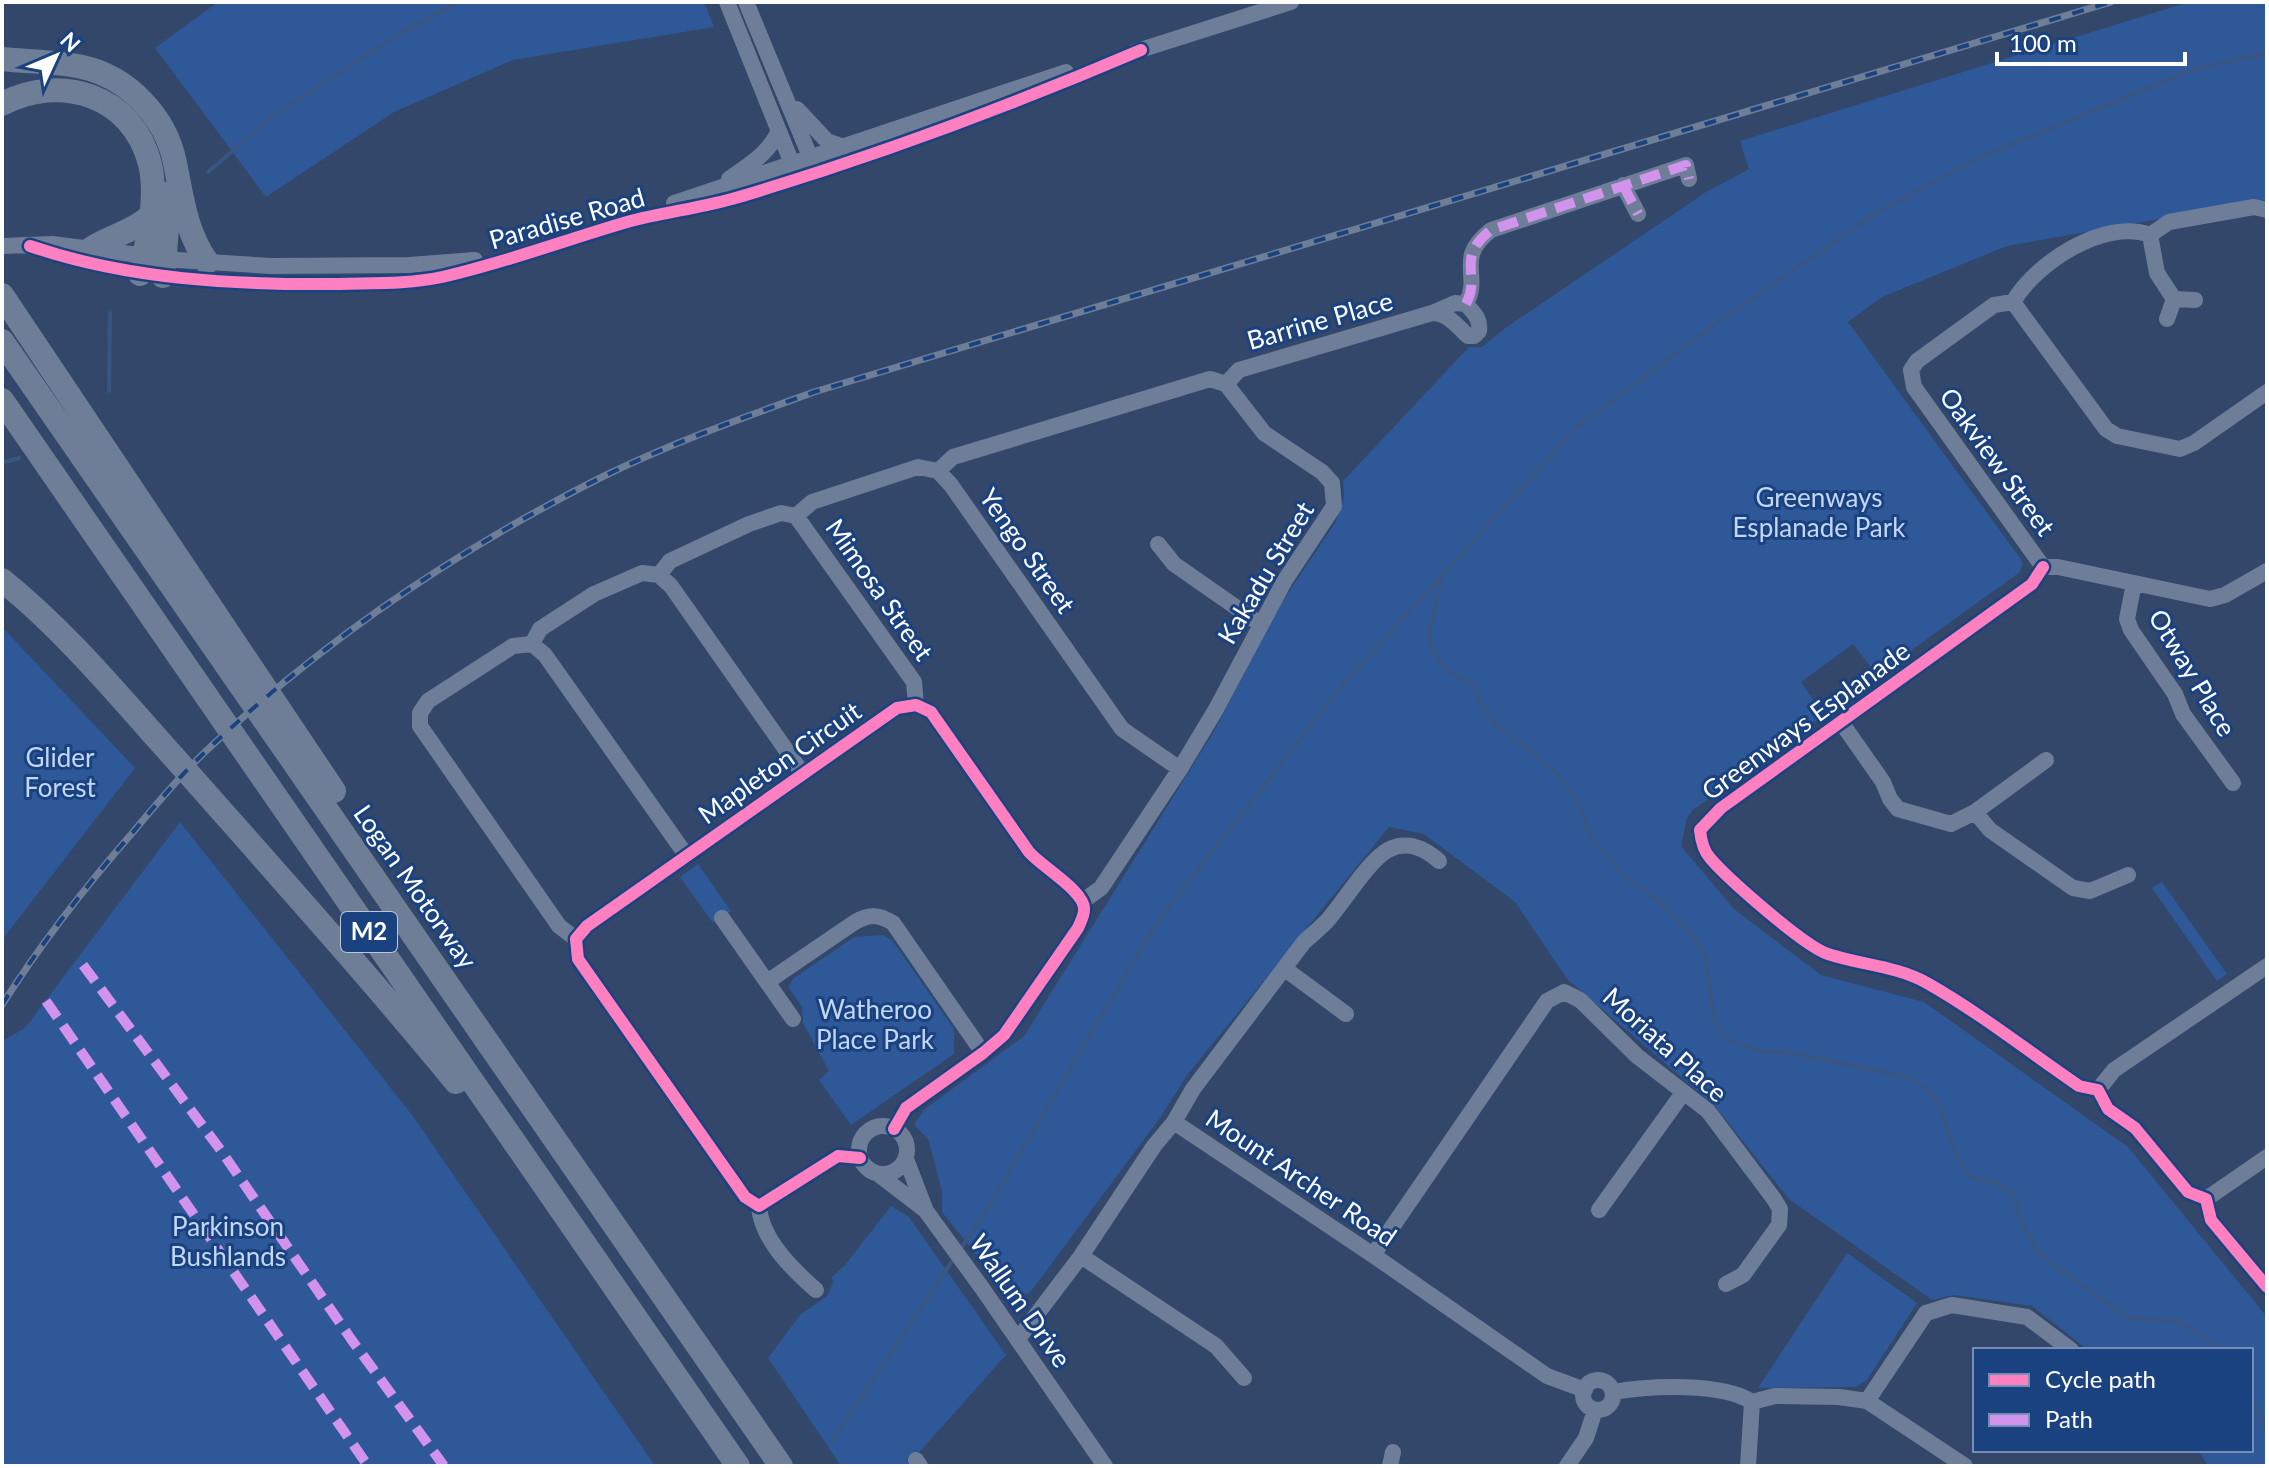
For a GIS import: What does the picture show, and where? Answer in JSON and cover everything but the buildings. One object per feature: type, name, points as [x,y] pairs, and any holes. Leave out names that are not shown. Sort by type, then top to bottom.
[{"type":"highway","points":[[2,59],[83,67],[113,80],[138,96],[156,118],[170,144],[188,223],[207,262]]},
{"type":"highway","points":[[2,104],[30,92],[58,89],[85,94],[106,103],[127,122],[143,146],[152,181],[149,217],[153,266]]},
{"type":"highway","points":[[153,266],[170,193],[179,191]]},
{"type":"highway","points":[[92,248],[149,217]]},
{"type":"highway","points":[[2,295],[439,948],[492,1031],[506,1068]]},
{"type":"highway","name":"Logan Motorway","points":[[2,341],[781,1466]]},
{"type":"highway","name":"M2","points":[[2,400],[738,1466]]},
{"type":"highway","points":[[2,580],[37,610],[131,709],[381,992],[475,1106],[501,1124]]},
{"type":"street","points":[[727,2],[795,170]]},
{"type":"street","points":[[746,2],[814,165]]},
{"type":"street","name":"Paradise Road","points":[[814,165],[844,147],[1100,60],[1291,2]]},
{"type":"street","name":"Paradise Road","points":[[629,222],[645,213],[711,191],[814,165],[1009,106],[1141,50]]},
{"type":"street","points":[[784,92],[805,120],[827,141],[844,147]]},
{"type":"street","points":[[711,191],[763,155],[772,146],[779,131]]},
{"type":"street","points":[[1466,304],[1472,294],[1472,250],[1491,230],[1686,165],[1689,179]]},
{"type":"street","name":"Paradise Road","points":[[30,246],[153,266],[303,284],[416,281],[532,253],[629,222],[735,198],[795,170]]},
{"type":"street","points":[[1623,185],[1638,214]]},
{"type":"street","name":"Oakview Street","points":[[2267,210],[2254,207],[2169,222],[2150,235],[2135,229],[2084,240],[2024,283],[2013,302],[1994,305],[1917,361],[1911,370],[1914,387],[2043,567],[2058,567],[2210,599],[2225,595],[2267,571]]},
{"type":"street","points":[[2150,235],[2157,273],[2174,299]]},
{"type":"street","name":"Paradise Road","points":[[2,246],[52,244],[92,248],[153,266],[207,262],[372,267],[532,253]]},
{"type":"street","points":[[2174,299],[2195,300]]},
{"type":"street","points":[[2167,319],[2174,299]]},
{"type":"street","points":[[2013,302],[2106,429],[2117,436],[2180,449],[2194,443],[2267,392]]},
{"type":"street","name":"Barrine Place","points":[[1226,384],[1239,370],[1432,313],[1455,303],[1466,304],[1481,324],[1479,331],[1474,336],[1468,336],[1440,313],[1432,313]]},
{"type":"street","points":[[796,516],[812,502],[918,467],[938,471],[953,457],[983,447],[1210,379],[1226,384]]},
{"type":"street","name":"Kakadu Street","points":[[1083,901],[1101,888],[1180,769],[1215,711],[1260,624],[1334,506],[1332,483],[1322,472],[1264,433],[1226,384]]},
{"type":"street","name":"Yengo Street","points":[[938,471],[951,485],[1122,729],[1180,769]]},
{"type":"street","name":"Mimosa Street","points":[[659,575],[670,561],[749,524],[781,513],[796,516],[914,682],[916,705]]},
{"type":"street","points":[[1158,544],[1174,564],[1260,624]]},
{"type":"street","name":"Greenways Esplanade","points":[[2043,567],[2032,584],[1721,808],[1700,830],[1701,844],[1709,857],[1741,888],[1812,946],[1826,954],[1913,975],[2079,1086],[2098,1090],[2108,1109],[2135,1128],[2188,1192],[2206,1199],[2211,1220],[2267,1287]]},
{"type":"street","points":[[532,644],[540,629],[594,594],[642,573],[659,575],[671,586],[803,774]]},
{"type":"street","name":"Otway Place","points":[[2134,583],[2127,619],[2131,630],[2175,694],[2183,714],[2233,783]]},
{"type":"street","points":[[686,855],[545,655],[532,644],[513,646],[428,701],[420,713],[420,726],[559,926],[576,939],[578,959],[745,1197],[759,1206]]},
{"type":"street","points":[[894,1129],[906,1108],[1004,1035],[1078,928],[1084,910],[1083,901],[1076,890],[1035,859],[931,712],[916,705]]},
{"type":"street","name":"Mapleton Circuit","points":[[576,939],[587,926],[897,708],[916,705]]},
{"type":"street","points":[[1841,722],[1898,809],[1951,824],[1975,812],[2046,760]]},
{"type":"street","points":[[1975,812],[1990,830],[2073,888],[2090,891],[2128,875]]},
{"type":"street","points":[[1174,1122],[1193,1089],[1304,942],[1327,921],[1379,856],[1390,848],[1412,845],[1427,850],[1439,861]]},
{"type":"street","points":[[767,982],[855,922],[868,915],[881,916],[893,923],[983,1053]]},
{"type":"street","points":[[722,918],[793,1019]]},
{"type":"street","points":[[2098,1090],[2114,1070],[2267,966]]},
{"type":"street","points":[[1285,969],[1346,1014]]},
{"type":"street","name":"Moriata Place","points":[[1373,1255],[1547,1001],[1564,992],[1580,1000],[1637,1056],[1708,1111],[1780,1209],[1779,1225],[1743,1275],[1726,1284]]},
{"type":"street","points":[[1599,1210],[1683,1093]]},
{"type":"street","name":"Mount Archer Road","points":[[1018,1339],[1081,1256],[1154,1146],[1174,1122],[1547,1376],[1585,1390]]},
{"type":"street","points":[[878,1174],[897,1170],[906,1159],[904,1139],[894,1129],[881,1126],[868,1132],[860,1143],[860,1158],[867,1168],[926,1211]]},
{"type":"street","points":[[759,1206],[838,1156],[860,1158]]},
{"type":"street","points":[[2206,1199],[2267,1157]]},
{"type":"street","name":"Wallum Drive","points":[[906,1159],[926,1211],[1105,1466]]},
{"type":"street","points":[[759,1206],[760,1223],[794,1271],[816,1290]]},
{"type":"street","points":[[1081,1256],[1216,1346],[1244,1378]]},
{"type":"street","points":[[1867,1401],[1926,1313],[1952,1305],[2027,1317],[2068,1348]]},
{"type":"street","points":[[1597,1381],[1607,1383],[1613,1392],[1610,1405],[1595,1410],[1586,1403],[1585,1390],[1588,1384],[1597,1381]]},
{"type":"street","points":[[1613,1392],[1644,1387],[1724,1390],[1740,1394],[1752,1402],[1775,1396],[1839,1397],[1867,1401],[1965,1466]]},
{"type":"street","points":[[1748,1466],[1752,1402]]},
{"type":"street","points":[[1567,1466],[1586,1438],[1595,1410]]},
{"type":"green space","points":[[218,2],[704,2],[714,27],[513,60],[394,112],[266,197],[155,48]]},
{"type":"green space","name":"Greenways Esplanade Park","points":[[2189,2],[2267,2],[2267,200],[2007,246],[1882,297],[1848,322],[2023,563],[2020,572],[1877,675],[1853,644],[1801,682],[1824,715],[1693,810],[1687,818],[1681,846],[1734,909],[1821,975],[1924,1002],[2128,1147],[2267,1317],[2267,1466],[2208,1466],[2199,1452],[2253,1452],[2253,1348],[2085,1348],[2032,1306],[1954,1295],[1932,1300],[1789,1199],[1714,1105],[1567,979],[1515,902],[1424,834],[1389,827],[1188,1074],[1160,1118],[1029,1294],[1006,1292],[942,1212],[942,1192],[929,1141],[914,1124],[925,1109],[1024,1036],[1213,733],[1280,605],[1335,523],[1344,498],[1343,481],[1469,347],[1482,347],[1706,192],[1749,169],[1740,141]]},
{"type":"green space","name":"Glider Forest","points":[[2,627],[135,768],[2,940]]},
{"type":"green space","name":"Parkinson Bushlands","points":[[180,822],[412,1115],[655,1466],[2,1466],[2,1041],[25,1028]]},
{"type":"green space","points":[[698,864],[731,911],[713,923],[680,877]]},
{"type":"green space","points":[[2162,882],[2227,974],[2217,981],[2152,888]]},
{"type":"green space","name":"Watheroo Place Park","points":[[883,935],[892,940],[954,1029],[954,1054],[851,1125],[819,1080],[829,1071],[803,1023],[802,1007],[788,987],[794,978],[854,937]]},
{"type":"green space","points":[[891,1206],[909,1217],[1006,1355],[907,1466],[841,1466],[768,1358],[800,1315],[827,1296],[833,1283],[832,1277]]},
{"type":"green space","points":[[1847,1253],[1917,1303],[1867,1380],[1856,1387],[1758,1388]]},
{"type":"waterway","points":[[208,172],[274,115],[396,36],[459,2]]},
{"type":"waterway","points":[[960,1250],[1157,922],[1345,682],[1577,427],[1725,317],[1878,212],[1979,158],[2192,70],[2267,53]]},
{"type":"waterway","points":[[109,391],[110,313]]},
{"type":"waterway","points":[[2,463],[19,458]]},
{"type":"waterway","points":[[1442,577],[1429,634],[1432,649],[1445,669],[1474,687],[1486,713],[1496,725],[1541,759],[1565,783],[1580,806],[1591,839],[1624,875],[1687,928],[1706,955],[1714,1020],[1727,1039],[1762,1052],[1787,1052],[1908,1077],[1921,1085],[1937,1102],[1963,1167],[1974,1179],[1994,1181],[2014,1195],[2021,1222],[2040,1255],[2128,1318],[2177,1321],[2217,1348]]},
{"type":"waterway","points":[[832,1441],[955,1257]]},
{"type":"waterway","points":[[2253,1400],[2267,1432]]},
{"type":"railway","points":[[2,1005],[81,894],[160,800],[207,750],[252,710],[298,671],[394,600],[495,535],[600,478],[706,432],[814,392],[2111,2]]},
{"type":"marked path","points":[[1466,304],[1471,284],[1471,258],[1480,240],[1491,230],[1686,165],[1689,179]]},
{"type":"marked path","points":[[1623,185],[1638,214]]},
{"type":"marked path","points":[[83,965],[222,1152],[351,1339],[444,1466]]},
{"type":"marked path","points":[[46,1001],[368,1466]]},
{"type":"cycle path","points":[[30,246],[106,266],[183,278],[301,284],[391,283],[430,279],[489,265],[627,222],[725,201],[841,165],[1042,91],[1141,50]]},
{"type":"cycle path","points":[[2043,567],[2032,584],[1721,808],[1700,830],[1703,845],[1719,868],[1785,926],[1817,948],[1840,958],[1891,969],[1927,983],[2079,1086],[2098,1090],[2108,1109],[2135,1128],[2188,1192],[2206,1199],[2211,1220],[2267,1287]]},
{"type":"cycle path","points":[[860,1158],[838,1156],[759,1206],[745,1197],[578,959],[576,939],[587,926],[897,708],[916,705],[931,712],[1029,852],[1078,895],[1084,910],[1078,928],[1004,1035],[906,1108],[894,1129]]}]
